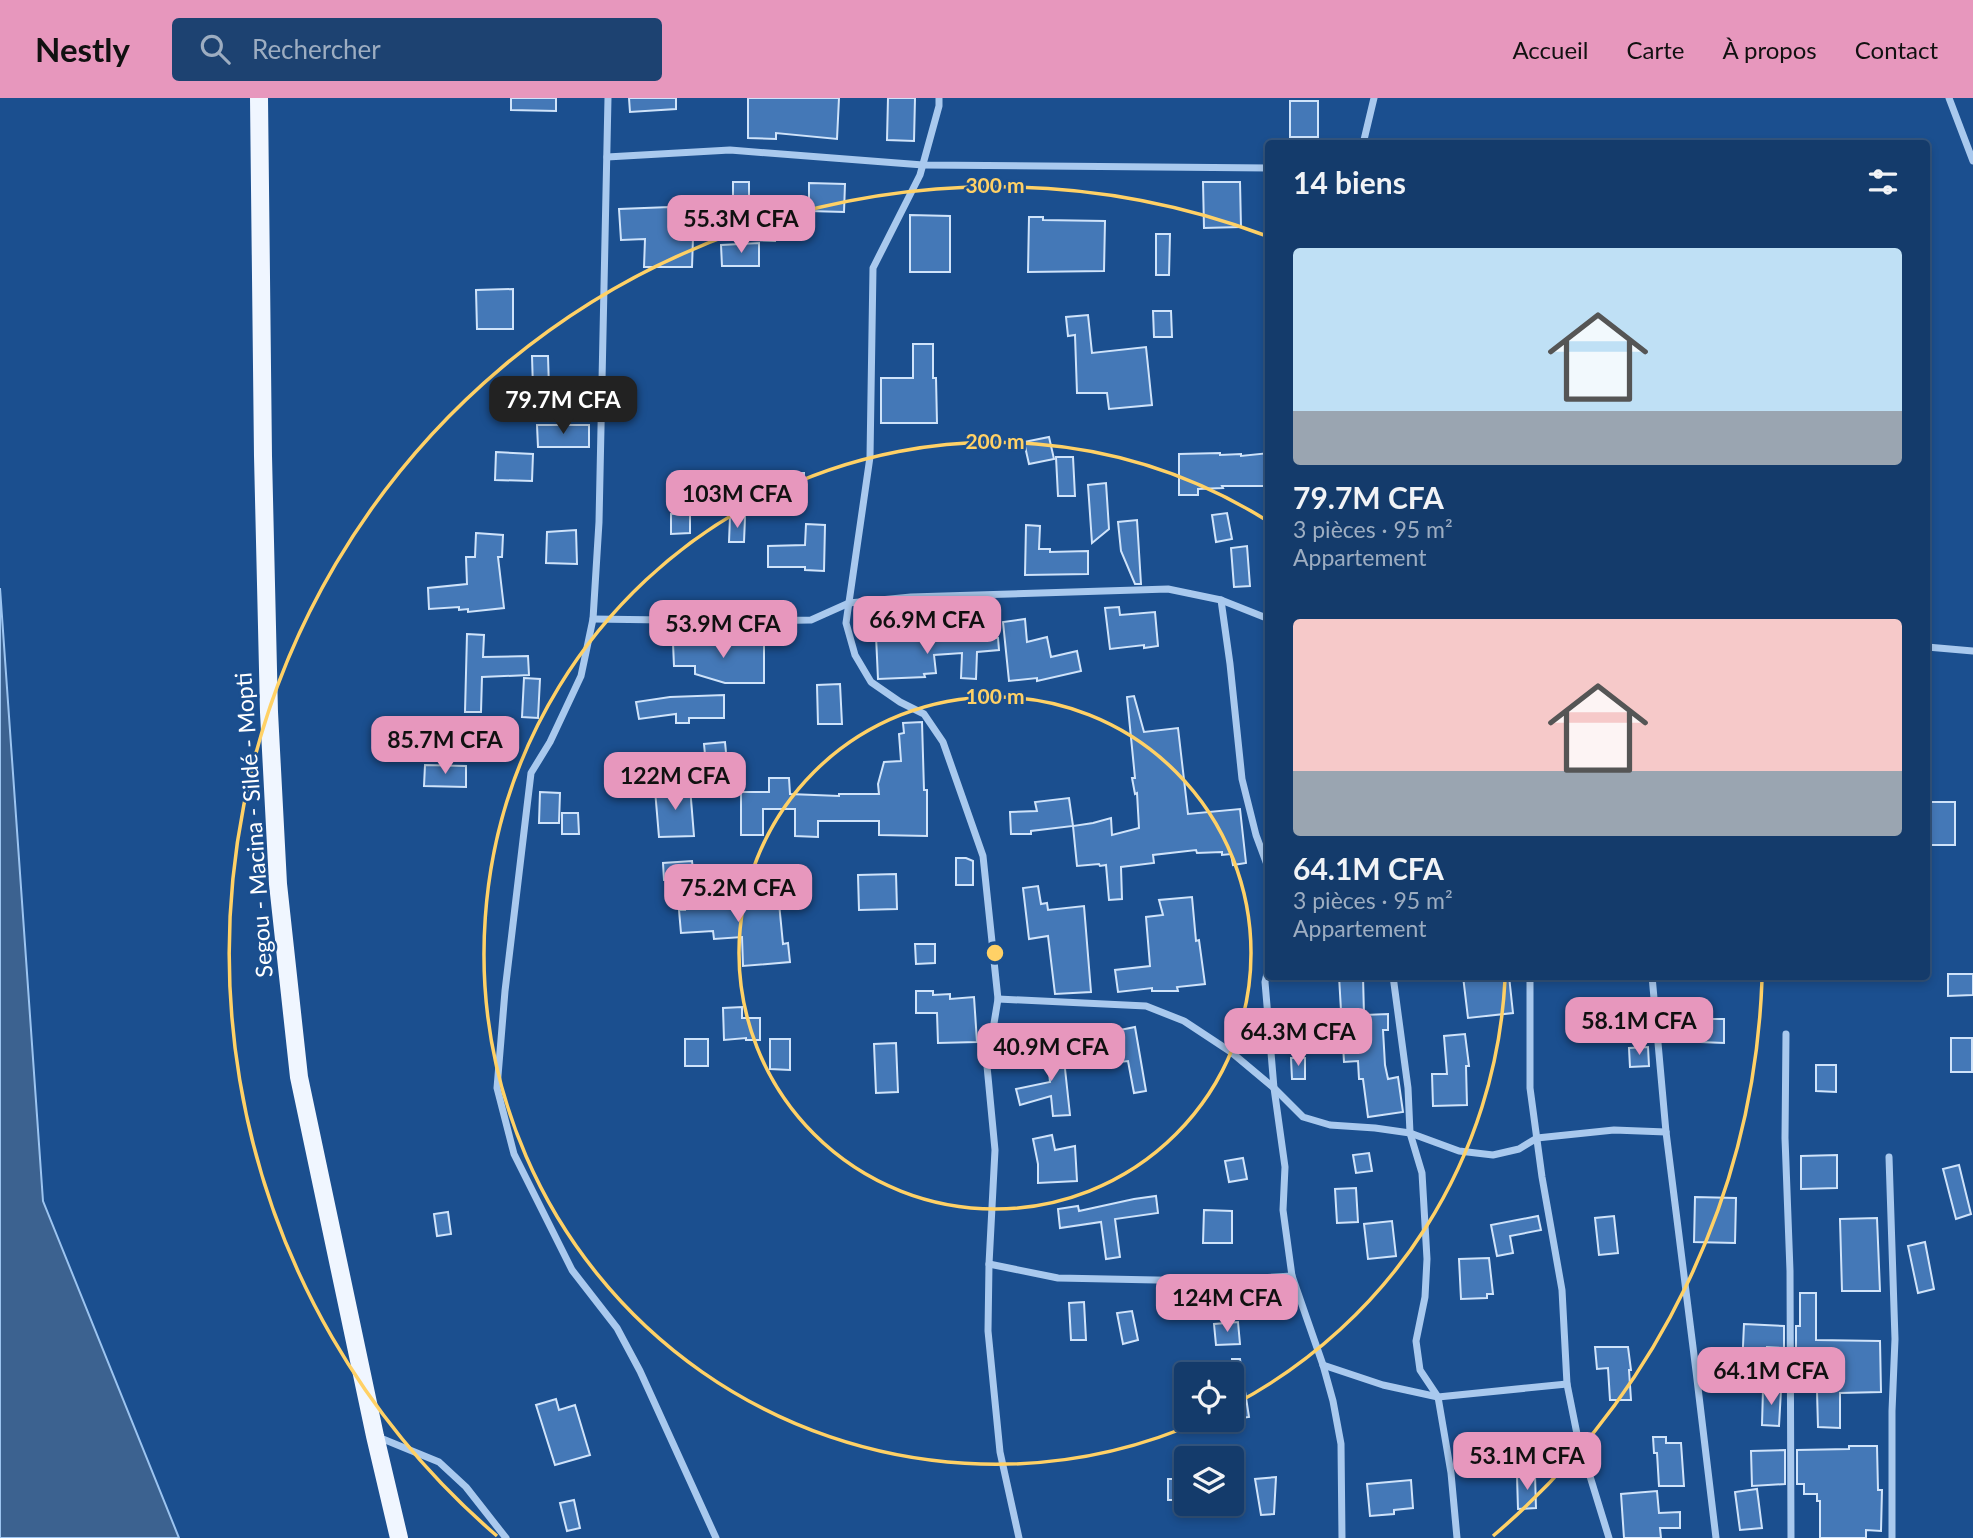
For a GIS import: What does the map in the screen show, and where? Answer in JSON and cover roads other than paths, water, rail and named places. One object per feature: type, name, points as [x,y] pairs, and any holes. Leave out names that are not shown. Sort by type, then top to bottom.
[{"type":"main road","name":"Segou - Macina - Sildé - Mopti","points":[[259,98],[263,483],[269,712],[278,884],[299,1077],[374,1436],[399,1538]]},
{"type":"street","points":[[608,98],[599,523],[593,619],[581,676],[550,742],[531,774],[505,991],[497,1088],[514,1154],[572,1270],[617,1328],[635,1360],[716,1538]]},
{"type":"street","points":[[939,98],[920,175],[873,268],[870,457],[846,623],[855,655],[870,682],[924,714],[943,742],[983,856],[999,999],[987,1066],[995,1150],[988,1331],[1000,1452],[1019,1538]]},
{"type":"street","points":[[1364,140],[1374,98]]},
{"type":"street","points":[[1949,98],[1973,161]]},
{"type":"street","points":[[607,157],[730,150],[923,165],[1265,168]]},
{"type":"street","points":[[593,619],[811,620],[849,603],[911,597],[1168,589],[1221,600],[1265,617]]},
{"type":"street","points":[[1221,600],[1242,779],[1265,859]]},
{"type":"street","points":[[1930,647],[1973,651]]},
{"type":"street","points":[[1265,980],[1274,1088],[1285,1167],[1283,1210],[1292,1276],[1323,1365],[1342,1444],[1342,1538]]},
{"type":"street","points":[[1394,980],[1408,1088],[1410,1133],[1422,1173],[1427,1259],[1425,1297],[1416,1341],[1420,1370],[1438,1397],[1451,1473],[1457,1538]]},
{"type":"street","points":[[1530,980],[1530,1088],[1562,1290],[1567,1384],[1577,1434],[1609,1538]]},
{"type":"street","points":[[1652,980],[1666,1132],[1716,1538]]},
{"type":"street","points":[[999,999],[1146,1006],[1184,1021],[1231,1052],[1303,1117],[1330,1125],[1410,1133],[1459,1151],[1493,1155],[1519,1149],[1537,1138],[1614,1130],[1666,1132]]},
{"type":"street","points":[[1786,1034],[1791,1538]]},
{"type":"street","points":[[1889,1157],[1895,1339],[1892,1538]]},
{"type":"street","points":[[989,1264],[1058,1278],[1205,1281],[1292,1276]]},
{"type":"street","points":[[1323,1365],[1383,1385],[1438,1397],[1567,1384]]},
{"type":"street","points":[[374,1436],[439,1462],[466,1487],[506,1538]]},
{"type":"street","points":[[1012,1538],[1018,1529]]},
{"type":"water","points":[[0,588],[43,1201],[179,1538],[0,1538]]}]
